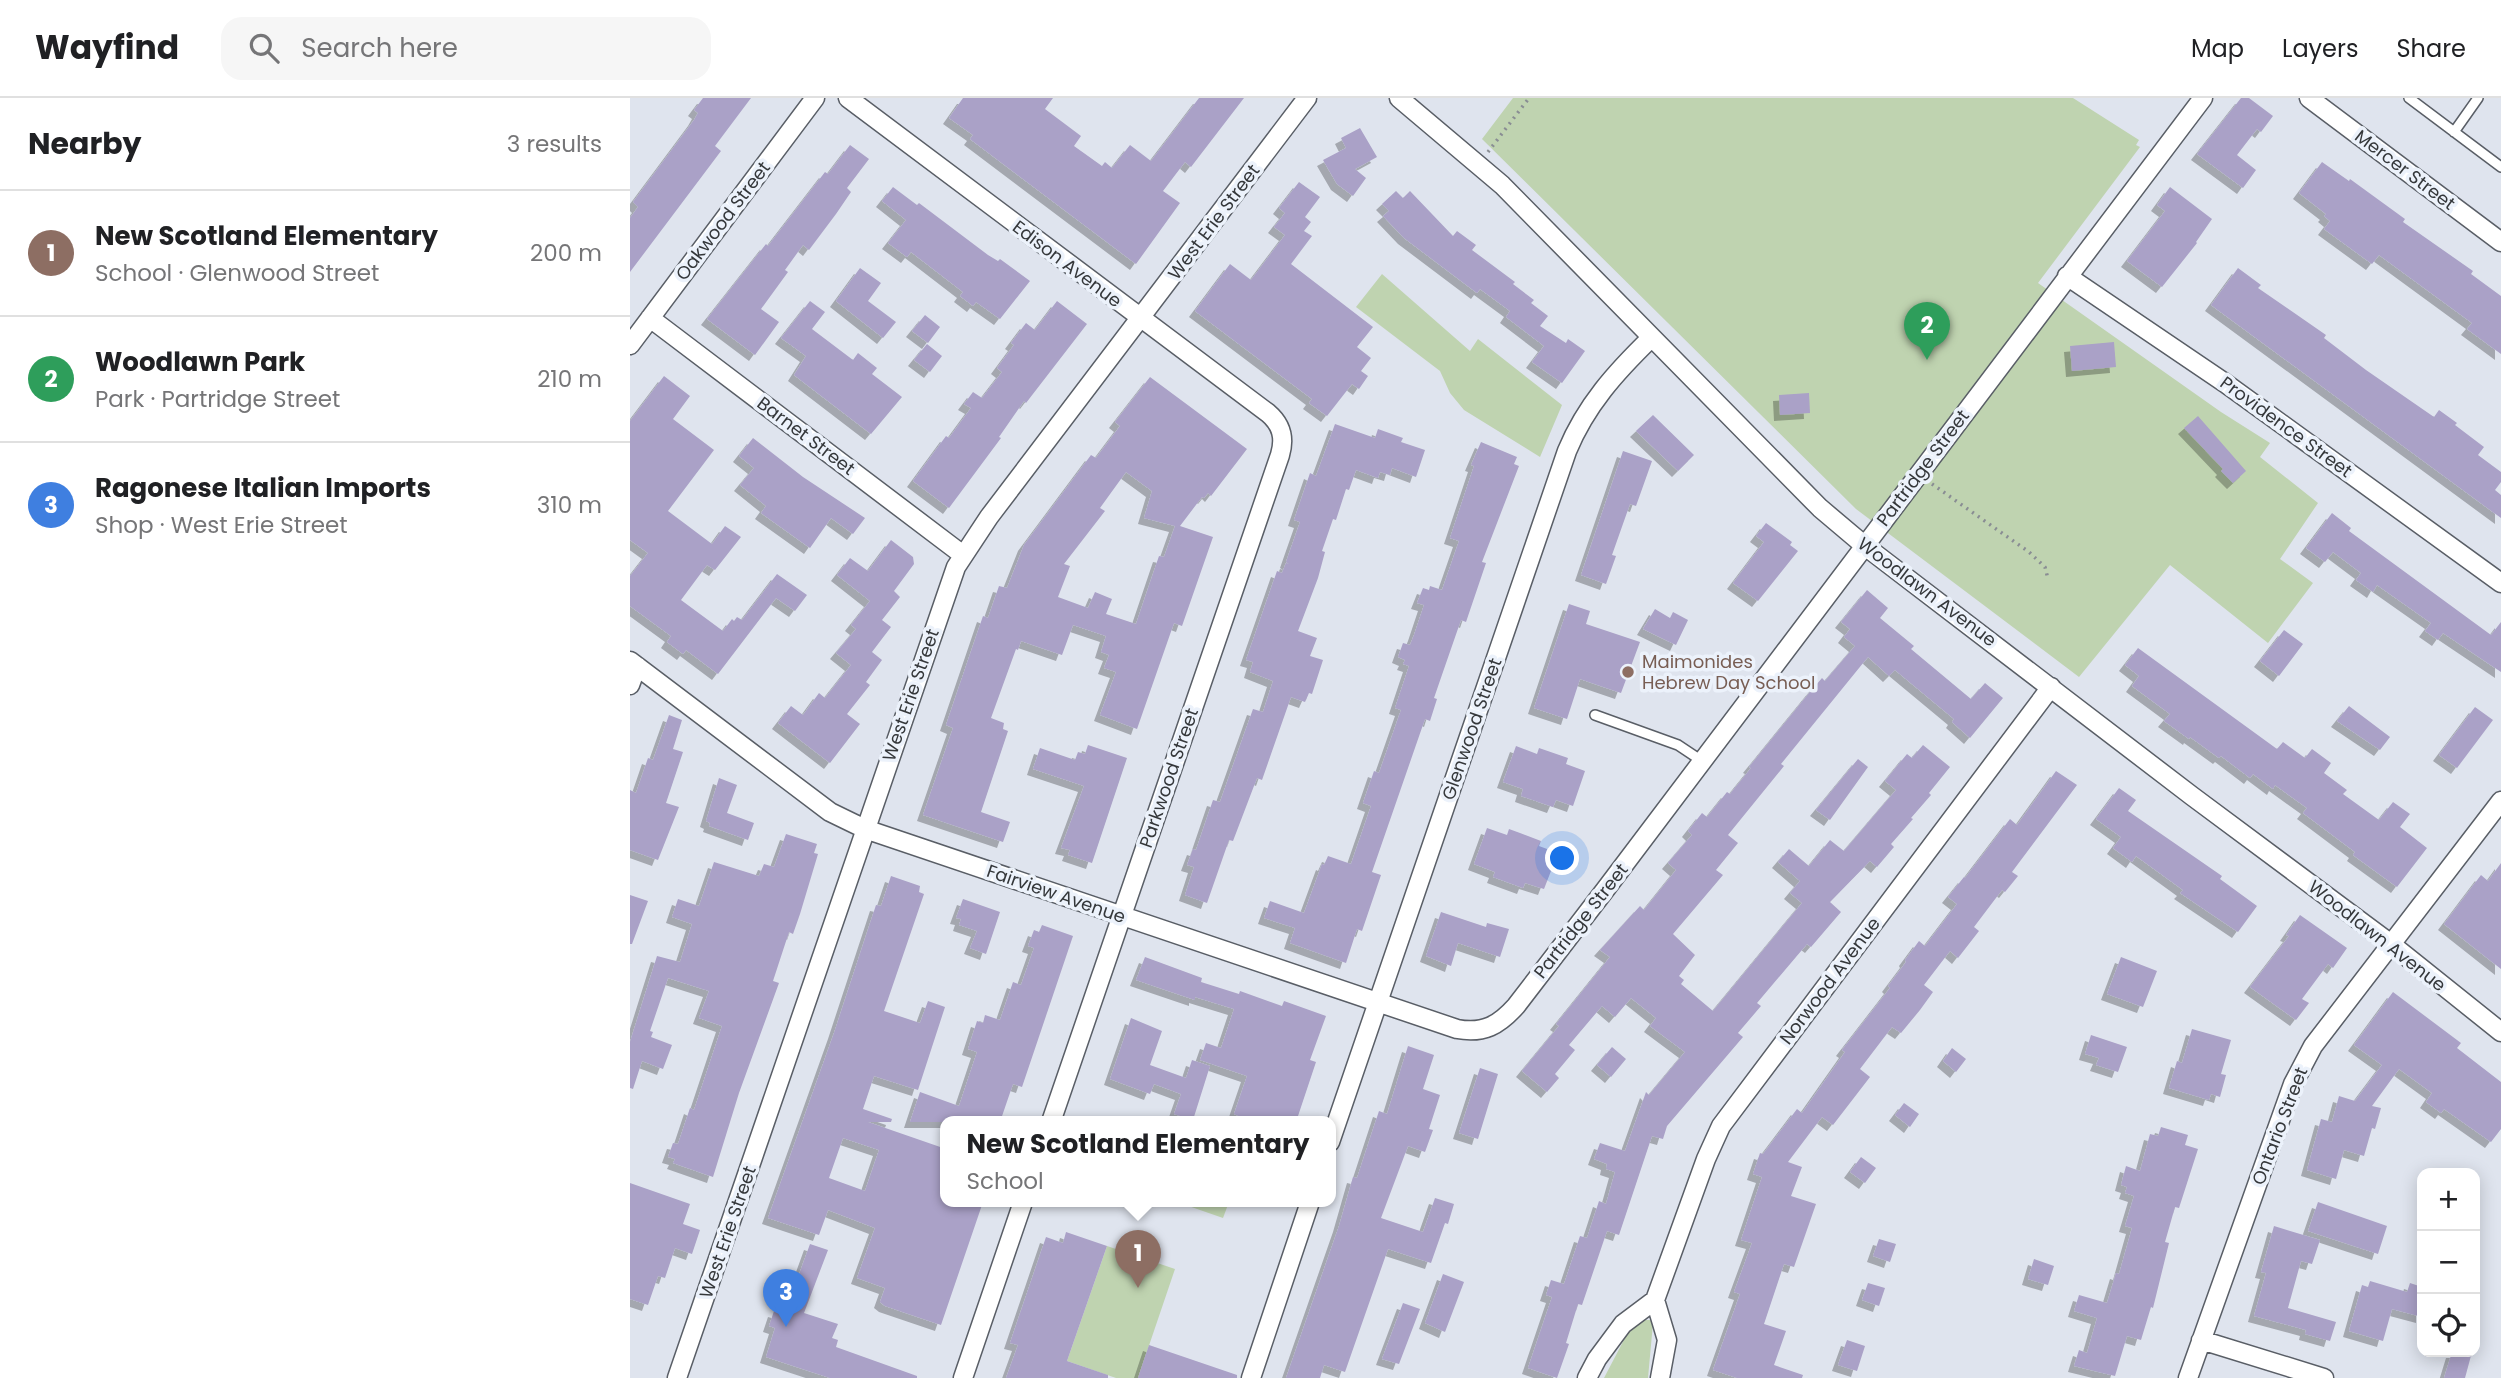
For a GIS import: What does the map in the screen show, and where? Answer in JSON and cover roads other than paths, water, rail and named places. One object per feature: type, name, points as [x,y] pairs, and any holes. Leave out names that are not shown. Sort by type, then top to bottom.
[{"type":"street","name":"Oakwood Street","points":[[630,345],[815,98]]},
{"type":"street","name":"Edison Avenue","points":[[849,98],[1268,413],[1277,422],[1282,433]]},
{"type":"street","name":"West Erie Street","points":[[677,1378],[943,601],[963,555],[1307,98]]},
{"type":"street","name":"Woodlawn Avenue","points":[[1399,98],[1512,195],[1821,508],[1865,546],[2391,944],[2501,1032]]},
{"type":"street","name":"Partridge Street","points":[[1516,1006],[2203,98]]},
{"type":"street","name":"Mercer Street","points":[[2309,98],[2501,242]]},
{"type":"street","name":"Providence Street","points":[[2067,276],[2225,383],[2501,583]]},
{"type":"street","name":"Barnet Street","points":[[650,318],[963,555]]},
{"type":"street","name":"Glenwood Street","points":[[1336,1127],[1567,451],[1576,430],[1598,395],[1651,338]]},
{"type":"street","name":"Parkwood Street","points":[[1053,1116],[1280,455],[1282,433]]},
{"type":"street","name":"Fairview Avenue","points":[[633,663],[830,812],[865,829],[1457,1029],[1480,1031],[1497,1024],[1516,1006]]},
{"type":"street","points":[[630,685],[633,663]]},
{"type":"street","name":"Norwood Avenue","points":[[1655,1300],[1706,1159],[1721,1126],[2051,687]]},
{"type":"street","name":"Ontario Street","points":[[2188,1378],[2293,1084],[2313,1046],[2501,801]]},
{"type":"street","points":[[963,1378],[1021,1207]]},
{"type":"street","points":[[1251,1378],[1308,1207]]},
{"type":"street","points":[[1587,1378],[1597,1359],[1623,1324],[1655,1300],[1667,1340],[1660,1378]]},
{"type":"street","points":[[2201,1340],[2324,1378]]},
{"type":"lane","points":[[2409,98],[2501,167]]},
{"type":"lane","points":[[2454,132],[2478,98]]},
{"type":"lane","points":[[1595,715],[1678,745],[1703,761]]},
{"type":"place","name":"Woodlawn Park","points":[[1927,360]]},
{"type":"place","name":"Maimonides Hebrew Day School","points":[[1628,672]]},
{"type":"place","name":"New Scotland Elementary","points":[[1138,1288]]},
{"type":"place","name":"Ragonese Italian Imports","points":[[786,1327]]}]
